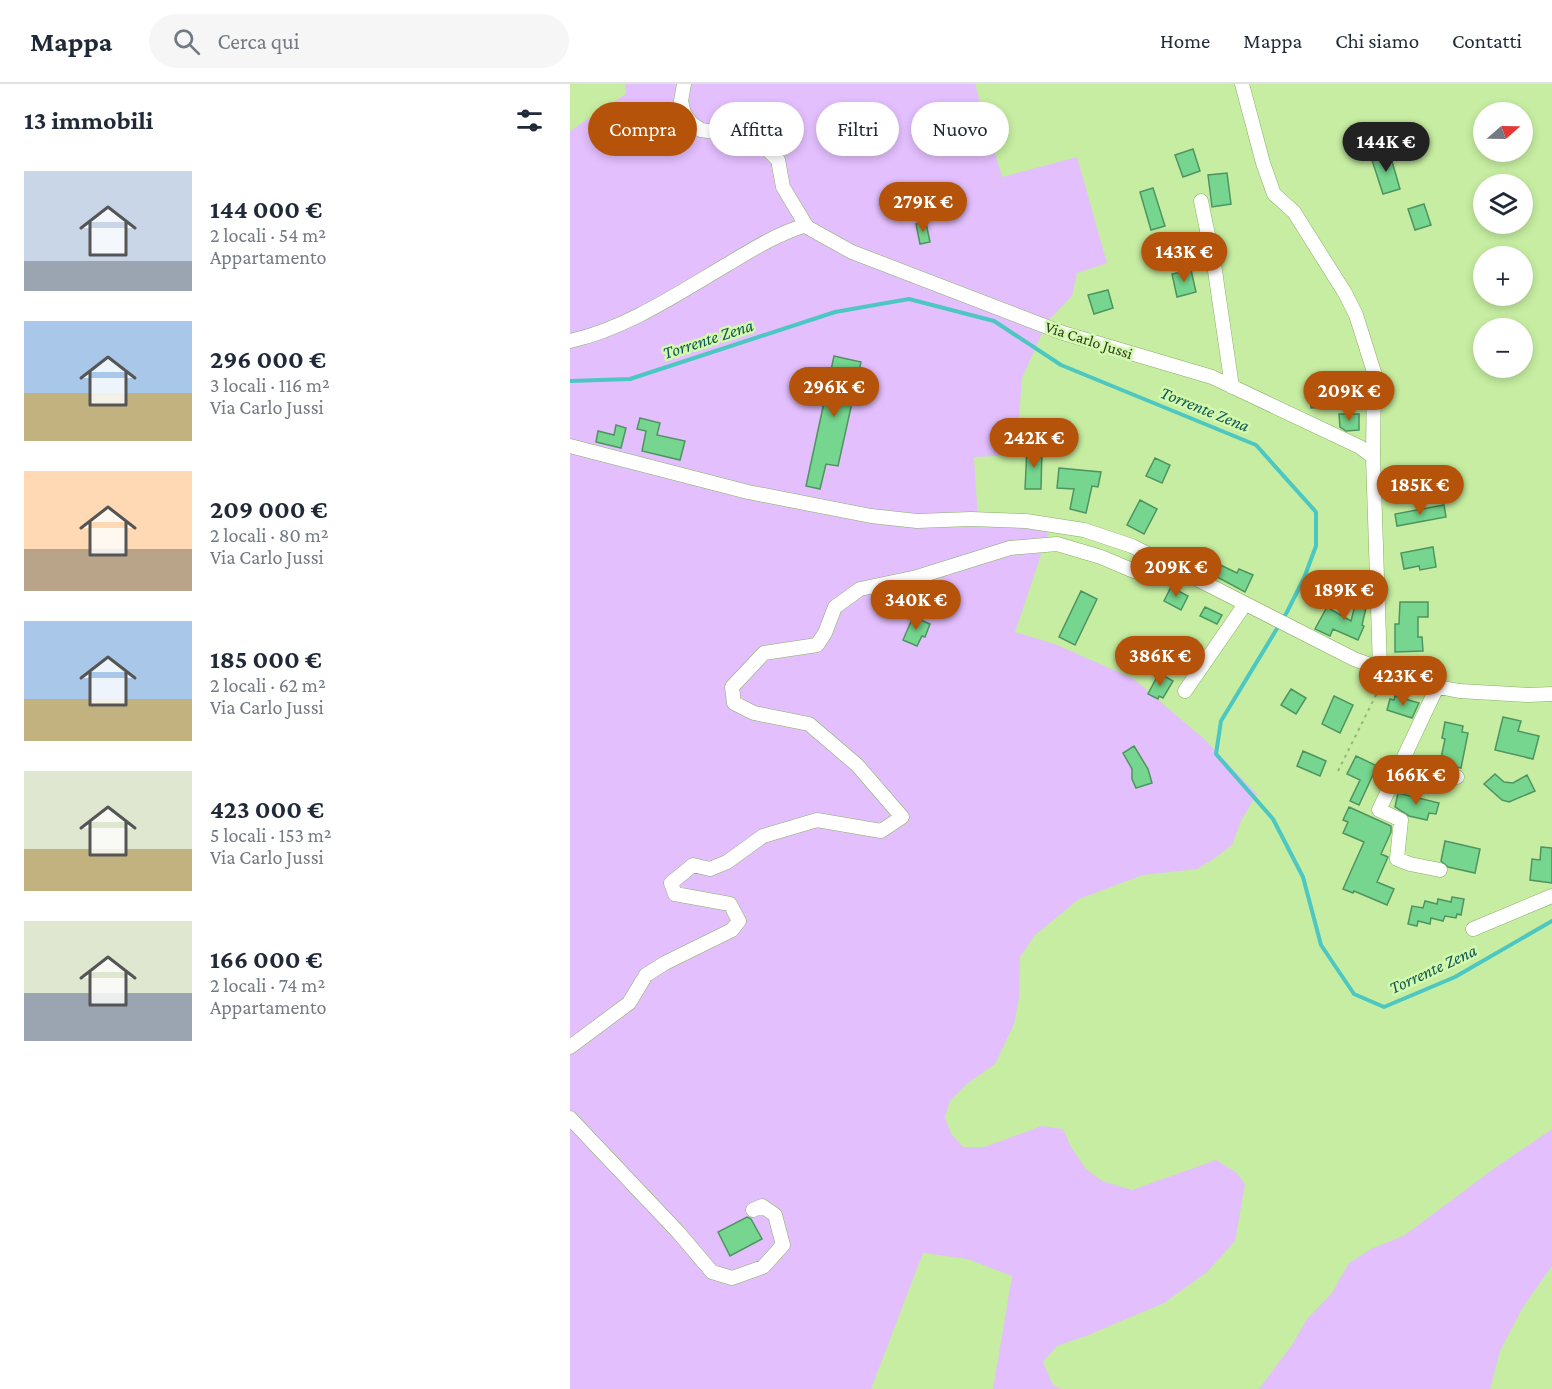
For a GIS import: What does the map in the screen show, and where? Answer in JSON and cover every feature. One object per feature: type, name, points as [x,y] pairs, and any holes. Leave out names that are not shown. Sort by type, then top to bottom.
[{"type":"street","name":"Via Carlo Jussi","points":[[684,84],[681,101],[684,113],[691,123],[701,130],[756,138],[778,160],[783,187],[806,225],[852,252],[1063,333],[1212,377],[1360,447],[1373,457]]},
{"type":"street","points":[[1242,84],[1263,164],[1274,194],[1294,212],[1345,293],[1362,333],[1374,372],[1373,457],[1382,674]]},
{"type":"street","points":[[1201,201],[1214,264],[1232,387]]},
{"type":"street","points":[[570,341],[609,330],[651,309],[782,232],[806,225]]},
{"type":"street","points":[[570,446],[748,492],[871,516],[917,521],[971,519],[1026,521],[1083,530],[1132,546],[1382,674],[1437,687],[1528,695],[1552,694]]},
{"type":"street","points":[[570,1047],[629,1002],[646,975],[665,963],[732,930],[740,921],[730,904],[675,894],[671,883],[693,865],[710,869],[727,862],[764,836],[817,820],[881,831],[902,817],[857,765],[809,724],[754,713],[734,703],[732,687],[764,653],[817,645],[825,633],[835,607],[860,589],[917,577],[1010,548],[1057,544],[1101,556],[1134,571],[1164,562]]},
{"type":"street","points":[[1185,691],[1241,610]]},
{"type":"street","points":[[1437,687],[1379,810],[1401,820],[1397,859],[1440,870]]},
{"type":"street","points":[[1402,762],[1457,777]]},
{"type":"street","points":[[1473,929],[1552,896]]},
{"type":"street","points":[[570,1118],[678,1232],[712,1272],[732,1278],[763,1267],[783,1245],[775,1215],[762,1206],[753,1210]]},
{"type":"path","points":[[1338,771],[1382,674]]},
{"type":"shaded area","points":[[625,84],[975,84],[980,102],[911,102],[911,156],[996,156],[1002,177],[1077,157],[1107,263],[1077,273],[1072,296],[1047,322],[1022,378],[1016,455],[974,457],[978,521],[1050,528],[1015,632],[1057,645],[1134,679],[1204,739],[1257,794],[1241,821],[1232,845],[1215,858],[1197,869],[1143,875],[1079,899],[1035,935],[1020,957],[1019,998],[1014,1024],[995,1064],[968,1083],[950,1101],[945,1117],[951,1134],[963,1147],[984,1147],[1042,1126],[1063,1129],[1071,1147],[1086,1169],[1102,1181],[1132,1190],[1216,1160],[1237,1173],[1245,1184],[1235,1241],[1207,1272],[1164,1303],[1057,1346],[1043,1362],[1053,1385],[1062,1389],[993,1389],[1012,1276],[968,1259],[923,1253],[871,1389],[570,1389],[570,131],[588,119],[588,156],[697,156],[697,102],[614,102],[626,94]]},
{"type":"shaded area","points":[[1552,1129],[1552,1266],[1523,1307],[1500,1351],[1490,1389],[1259,1389],[1292,1345],[1307,1319],[1332,1293],[1349,1263],[1371,1249],[1405,1235],[1492,1170]]},
{"type":"building","points":[[1193,149],[1200,171],[1183,177],[1175,155]]},
{"type":"building","points":[[1389,151],[1400,189],[1383,194],[1371,157]]},
{"type":"building","points":[[1227,173],[1231,204],[1212,207],[1208,175]]},
{"type":"building","points":[[1153,188],[1165,226],[1151,230],[1140,192]]},
{"type":"building","points":[[1424,204],[1431,225],[1415,230],[1408,209]]},
{"type":"building","points":[[926,223],[930,242],[920,244],[916,224]]},
{"type":"building","points":[[1191,270],[1196,292],[1177,297],[1172,274]]},
{"type":"building","points":[[1108,290],[1113,308],[1094,314],[1088,295]]},
{"type":"building","points":[[834,356],[861,362],[838,466],[826,464],[820,489],[806,486]]},
{"type":"building","points":[[1325,389],[1326,407],[1311,408],[1310,390]]},
{"type":"building","points":[[1339,414],[1359,414],[1359,430],[1346,431],[1340,427]]},
{"type":"building","points":[[640,418],[660,423],[657,435],[685,441],[680,460],[642,451],[646,431],[637,429]]},
{"type":"building","points":[[616,425],[626,428],[621,448],[596,442],[598,431],[614,435]]},
{"type":"building","points":[[1027,448],[1042,448],[1041,489],[1025,489]]},
{"type":"building","points":[[1155,458],[1170,465],[1162,483],[1146,476]]},
{"type":"building","points":[[1059,468],[1101,472],[1098,487],[1092,486],[1086,513],[1070,509],[1074,489],[1057,488]]},
{"type":"building","points":[[1140,500],[1157,509],[1144,534],[1127,525]]},
{"type":"building","points":[[1444,505],[1446,517],[1397,526],[1395,514]]},
{"type":"building","points":[[1433,547],[1436,567],[1420,570],[1419,566],[1404,569],[1401,553]]},
{"type":"building","points":[[1187,549],[1237,573],[1239,569],[1253,575],[1245,592],[1183,557]]},
{"type":"building","points":[[1171,587],[1188,596],[1181,610],[1164,601]]},
{"type":"building","points":[[1081,591],[1097,599],[1075,645],[1059,637]]},
{"type":"building","points":[[1357,597],[1368,599],[1362,625],[1364,626],[1358,640],[1333,629],[1330,636],[1315,629],[1327,607],[1351,621]]},
{"type":"building","points":[[1400,602],[1428,602],[1428,617],[1418,617],[1418,637],[1422,637],[1423,651],[1395,652],[1395,624],[1399,624]]},
{"type":"building","points":[[1205,607],[1222,615],[1217,624],[1200,616]]},
{"type":"building","points":[[913,617],[930,624],[925,637],[922,636],[917,646],[903,640]]},
{"type":"building","points":[[1159,673],[1173,681],[1163,698],[1159,696],[1158,699],[1148,694]]},
{"type":"building","points":[[1291,689],[1306,698],[1296,714],[1281,705]]},
{"type":"building","points":[[1334,696],[1353,705],[1340,733],[1322,724]]},
{"type":"building","points":[[1395,696],[1419,703],[1412,718],[1387,710],[1390,699],[1394,700]]},
{"type":"building","points":[[1503,717],[1521,721],[1518,731],[1539,736],[1533,759],[1495,750]]},
{"type":"building","points":[[1445,722],[1463,726],[1462,732],[1468,733],[1461,768],[1440,763],[1445,739],[1442,738]]},
{"type":"building","points":[[1134,746],[1148,769],[1152,783],[1136,788],[1132,779],[1132,769],[1123,753]]},
{"type":"building","points":[[1303,751],[1326,761],[1320,776],[1297,766]]},
{"type":"building","points":[[1356,756],[1377,766],[1359,805],[1350,801],[1360,780],[1347,774]]},
{"type":"building","points":[[1495,774],[1504,782],[1513,783],[1527,775],[1535,791],[1509,802],[1502,800],[1484,784]]},
{"type":"building","points":[[1398,793],[1439,803],[1436,814],[1429,813],[1427,820],[1409,816],[1395,807]]},
{"type":"building","points":[[1349,807],[1391,826],[1391,832],[1381,854],[1388,857],[1377,882],[1394,889],[1387,905],[1354,891],[1353,893],[1343,889],[1364,842],[1343,833],[1348,822],[1343,820]]},
{"type":"building","points":[[1445,841],[1480,849],[1475,873],[1448,867],[1441,861]]},
{"type":"building","points":[[1541,847],[1552,848],[1552,883],[1530,880],[1532,859],[1540,860]]},
{"type":"building","points":[[1452,897],[1464,899],[1461,915],[1457,914],[1456,918],[1445,916],[1443,921],[1431,918],[1430,924],[1418,921],[1417,926],[1408,924],[1412,906],[1423,908],[1425,901],[1437,904],[1438,899],[1451,902]]},
{"type":"building","points":[[747,1217],[751,1219],[762,1239],[730,1256],[718,1232]]},
{"type":"waterway","name":"Torrente Zena","points":[[570,381],[630,379],[835,312],[909,299],[994,321],[1061,365],[1256,445],[1316,512],[1316,546],[1304,578],[1287,612],[1221,721],[1216,754],[1273,819],[1303,877],[1321,945],[1354,994],[1384,1007],[1455,977],[1552,921]]}]
